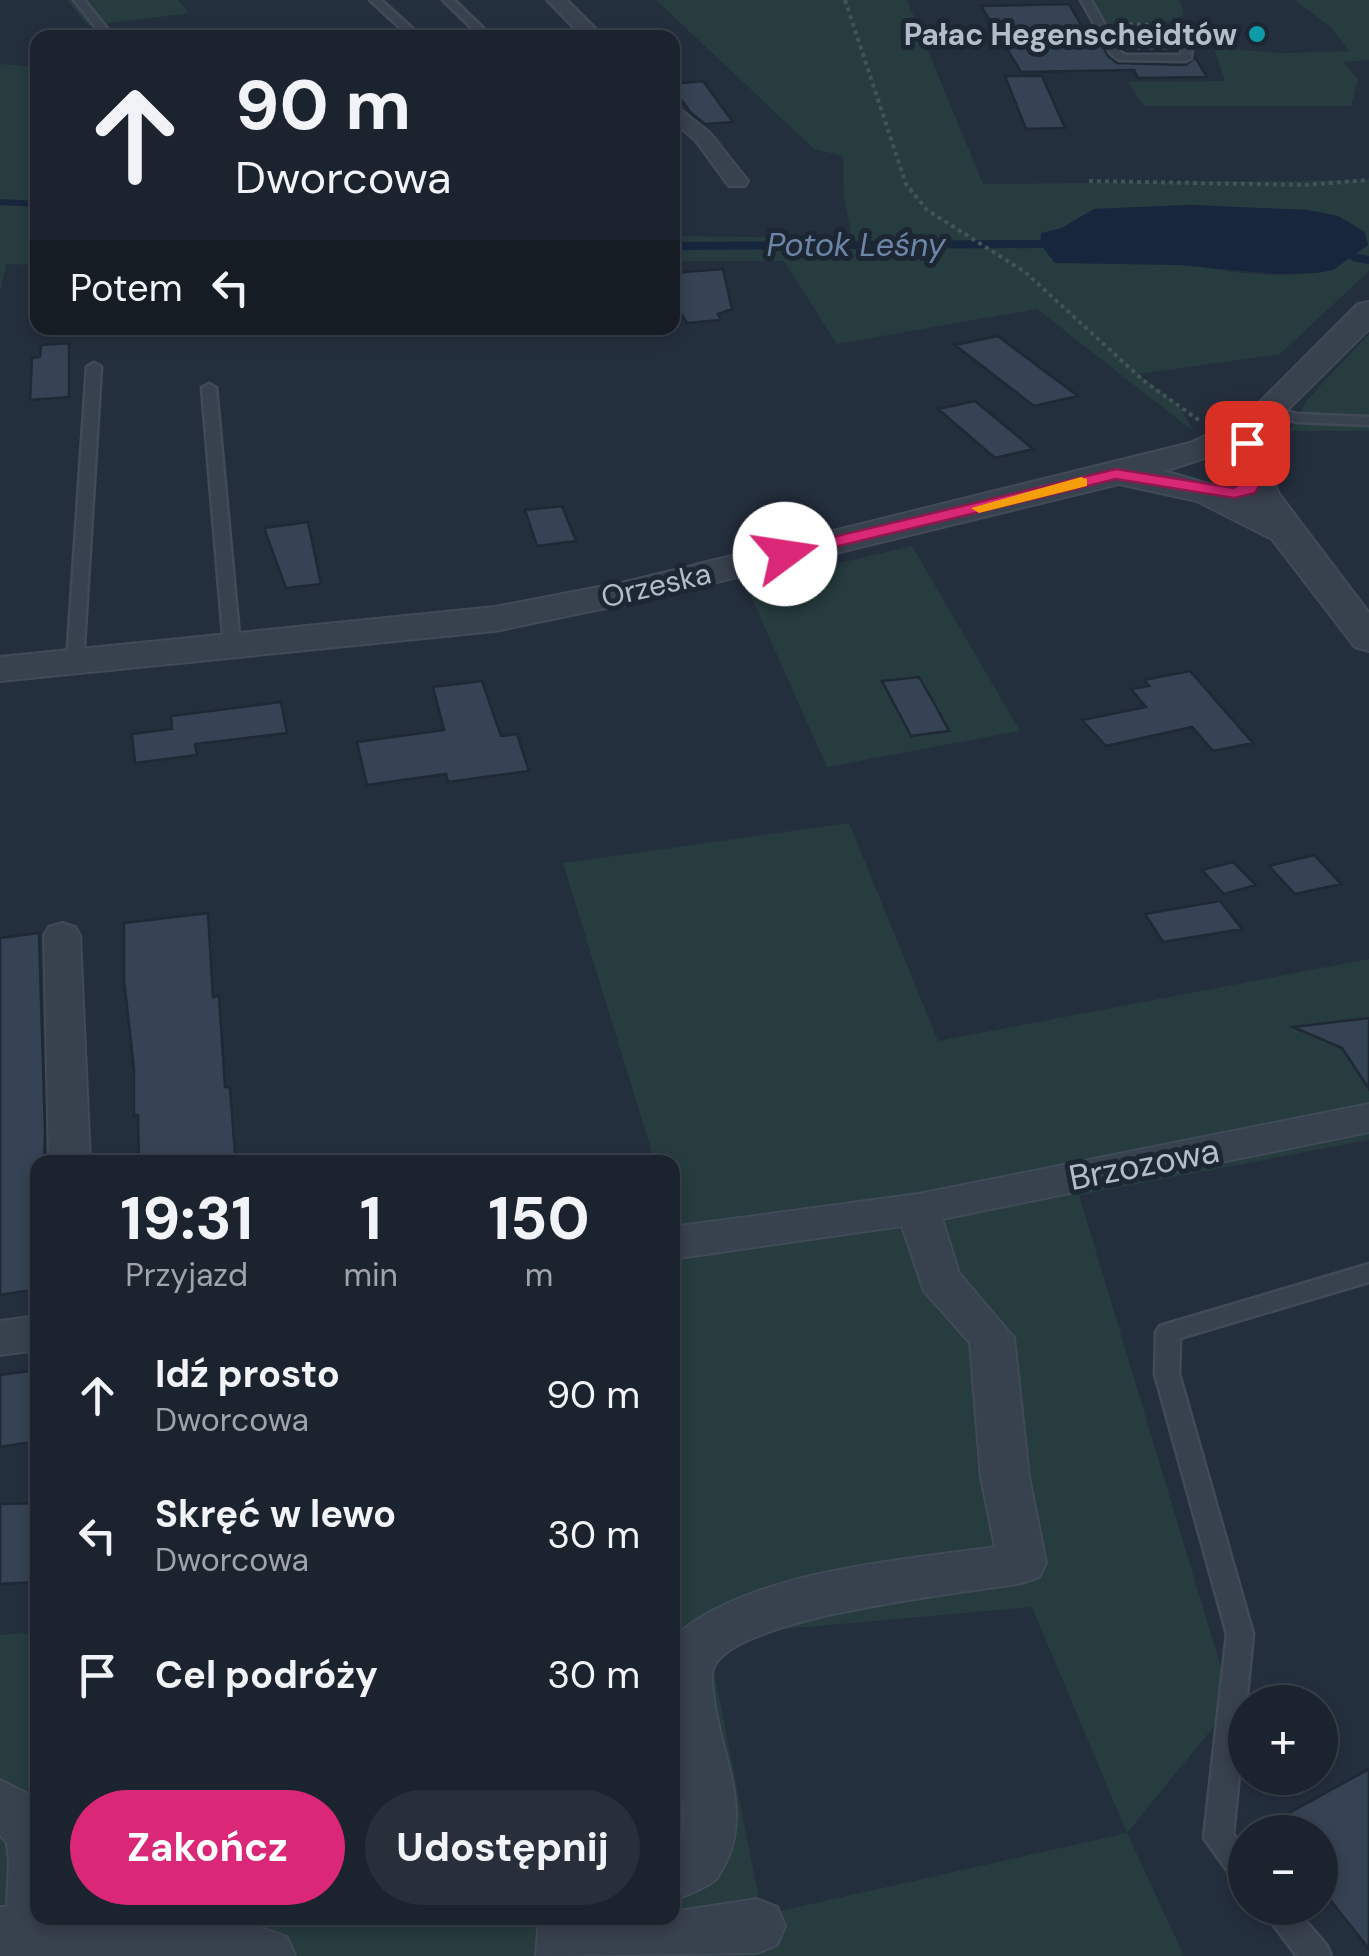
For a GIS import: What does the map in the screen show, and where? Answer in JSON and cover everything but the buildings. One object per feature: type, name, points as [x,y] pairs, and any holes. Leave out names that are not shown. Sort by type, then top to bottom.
[{"type":"street","points":[[556,0],[588,30]]},
{"type":"street","points":[[680,116],[702,137],[737,182]]},
{"type":"street","points":[[1253,476],[1249,489],[1207,491],[1182,471],[1369,311]]},
{"type":"street","points":[[1225,437],[1230,459],[1253,476],[1293,538],[1369,639]]},
{"type":"street","name":"Orzeska","points":[[0,669],[495,618],[630,592],[1116,474],[1225,437]]},
{"type":"street","points":[[1116,474],[1207,491],[1242,504],[1293,538]]},
{"type":"street","points":[[62,935],[70,1155]]},
{"type":"street","name":"Brzozowa","points":[[680,1243],[918,1209],[1369,1118]]},
{"type":"street","points":[[680,1871],[706,1852],[712,1823],[690,1700],[688,1673],[694,1651],[734,1622],[768,1610],[818,1597],[1022,1563],[1006,1477],[992,1338],[939,1280],[918,1209]]},
{"type":"street","points":[[0,1338],[30,1334]]},
{"type":"street","points":[[0,1805],[23,1818],[30,1835]]},
{"type":"street","points":[[30,1879],[16,1934],[121,1936],[267,1956]]},
{"type":"street","points":[[567,1925],[566,1956],[757,1926]]},
{"type":"lane","points":[[79,0],[103,30]]},
{"type":"lane","points":[[375,0],[409,30]]},
{"type":"lane","points":[[448,0],[480,30]]},
{"type":"lane","points":[[1086,0],[1116,54],[1123,58],[1186,58],[1186,45]]},
{"type":"lane","points":[[75,662],[94,367]]},
{"type":"lane","points":[[209,388],[232,646]]},
{"type":"lane","points":[[1225,437],[1369,420]]},
{"type":"lane","points":[[1228,1850],[1218,1838],[1240,1634],[1167,1374],[1168,1332],[1369,1274]]},
{"type":"lane","points":[[1290,1925],[1316,1956]]},
{"type":"path","points":[[845,0],[906,184],[927,210],[1025,272],[1144,380],[1225,437]]},
{"type":"path","points":[[1100,24],[1164,25],[1186,45]]},
{"type":"path","points":[[1089,182],[1192,180],[1304,185],[1369,180]]},
{"type":"green space","points":[[67,0],[178,0],[189,13],[88,26]]},
{"type":"green space","points":[[656,0],[907,0],[983,184],[1369,180],[1369,271],[1280,354],[1138,374],[1179,406],[1194,432],[1037,309],[837,344],[784,261],[680,261],[680,236],[852,238],[844,197],[843,156],[814,149]],"holes":[[[1189,205],[1307,210],[1339,216],[1333,270],[1298,274],[1195,266],[1061,228],[1095,209]]]},
{"type":"green space","points":[[1094,0],[1180,0],[1184,15],[1168,22],[1107,24]]},
{"type":"green space","points":[[1294,0],[1369,0],[1369,60],[1344,62],[1358,80],[1351,106],[1144,106],[1128,82],[1225,81],[1214,48],[1284,53],[1349,51],[1331,27]]},
{"type":"green space","points":[[0,64],[30,66],[30,265],[6,264],[0,293]]},
{"type":"green space","points":[[1369,334],[1369,431],[1290,431],[1307,400]]},
{"type":"green space","points":[[912,546],[1020,731],[827,767],[746,585]]},
{"type":"green space","points":[[849,823],[938,1041],[1369,959],[1369,1140],[1079,1195],[1228,1691],[1228,1709],[1127,1833],[1184,1956],[0,1956],[0,1635],[30,1633],[30,1925],[680,1925],[680,1155],[653,1155],[563,863]],"holes":[[[1032,1607],[1127,1833],[762,1915],[707,1636]]]},
{"type":"water","points":[[1189,205],[1307,210],[1338,216],[1365,232],[1368,245],[1333,270],[1278,274],[1178,265],[1055,263],[1040,244],[1041,233],[1062,228],[1094,209]]},
{"type":"waterway","name":"Potok Leśny","points":[[0,202],[30,204]]},
{"type":"waterway","name":"Potok Leśny","points":[[680,246],[1040,244]]},
{"type":"waterway","points":[[1354,257],[1369,260]]},
{"type":"slow traffic","points":[[979,508],[1081,482]]},
{"type":"place","name":"Pałac Hegenscheidtów","points":[[1257,34]]},
{"type":"route","points":[[785,554],[1116,474],[1234,493],[1249,489],[1254,479],[1246,454],[1247,443]]}]
